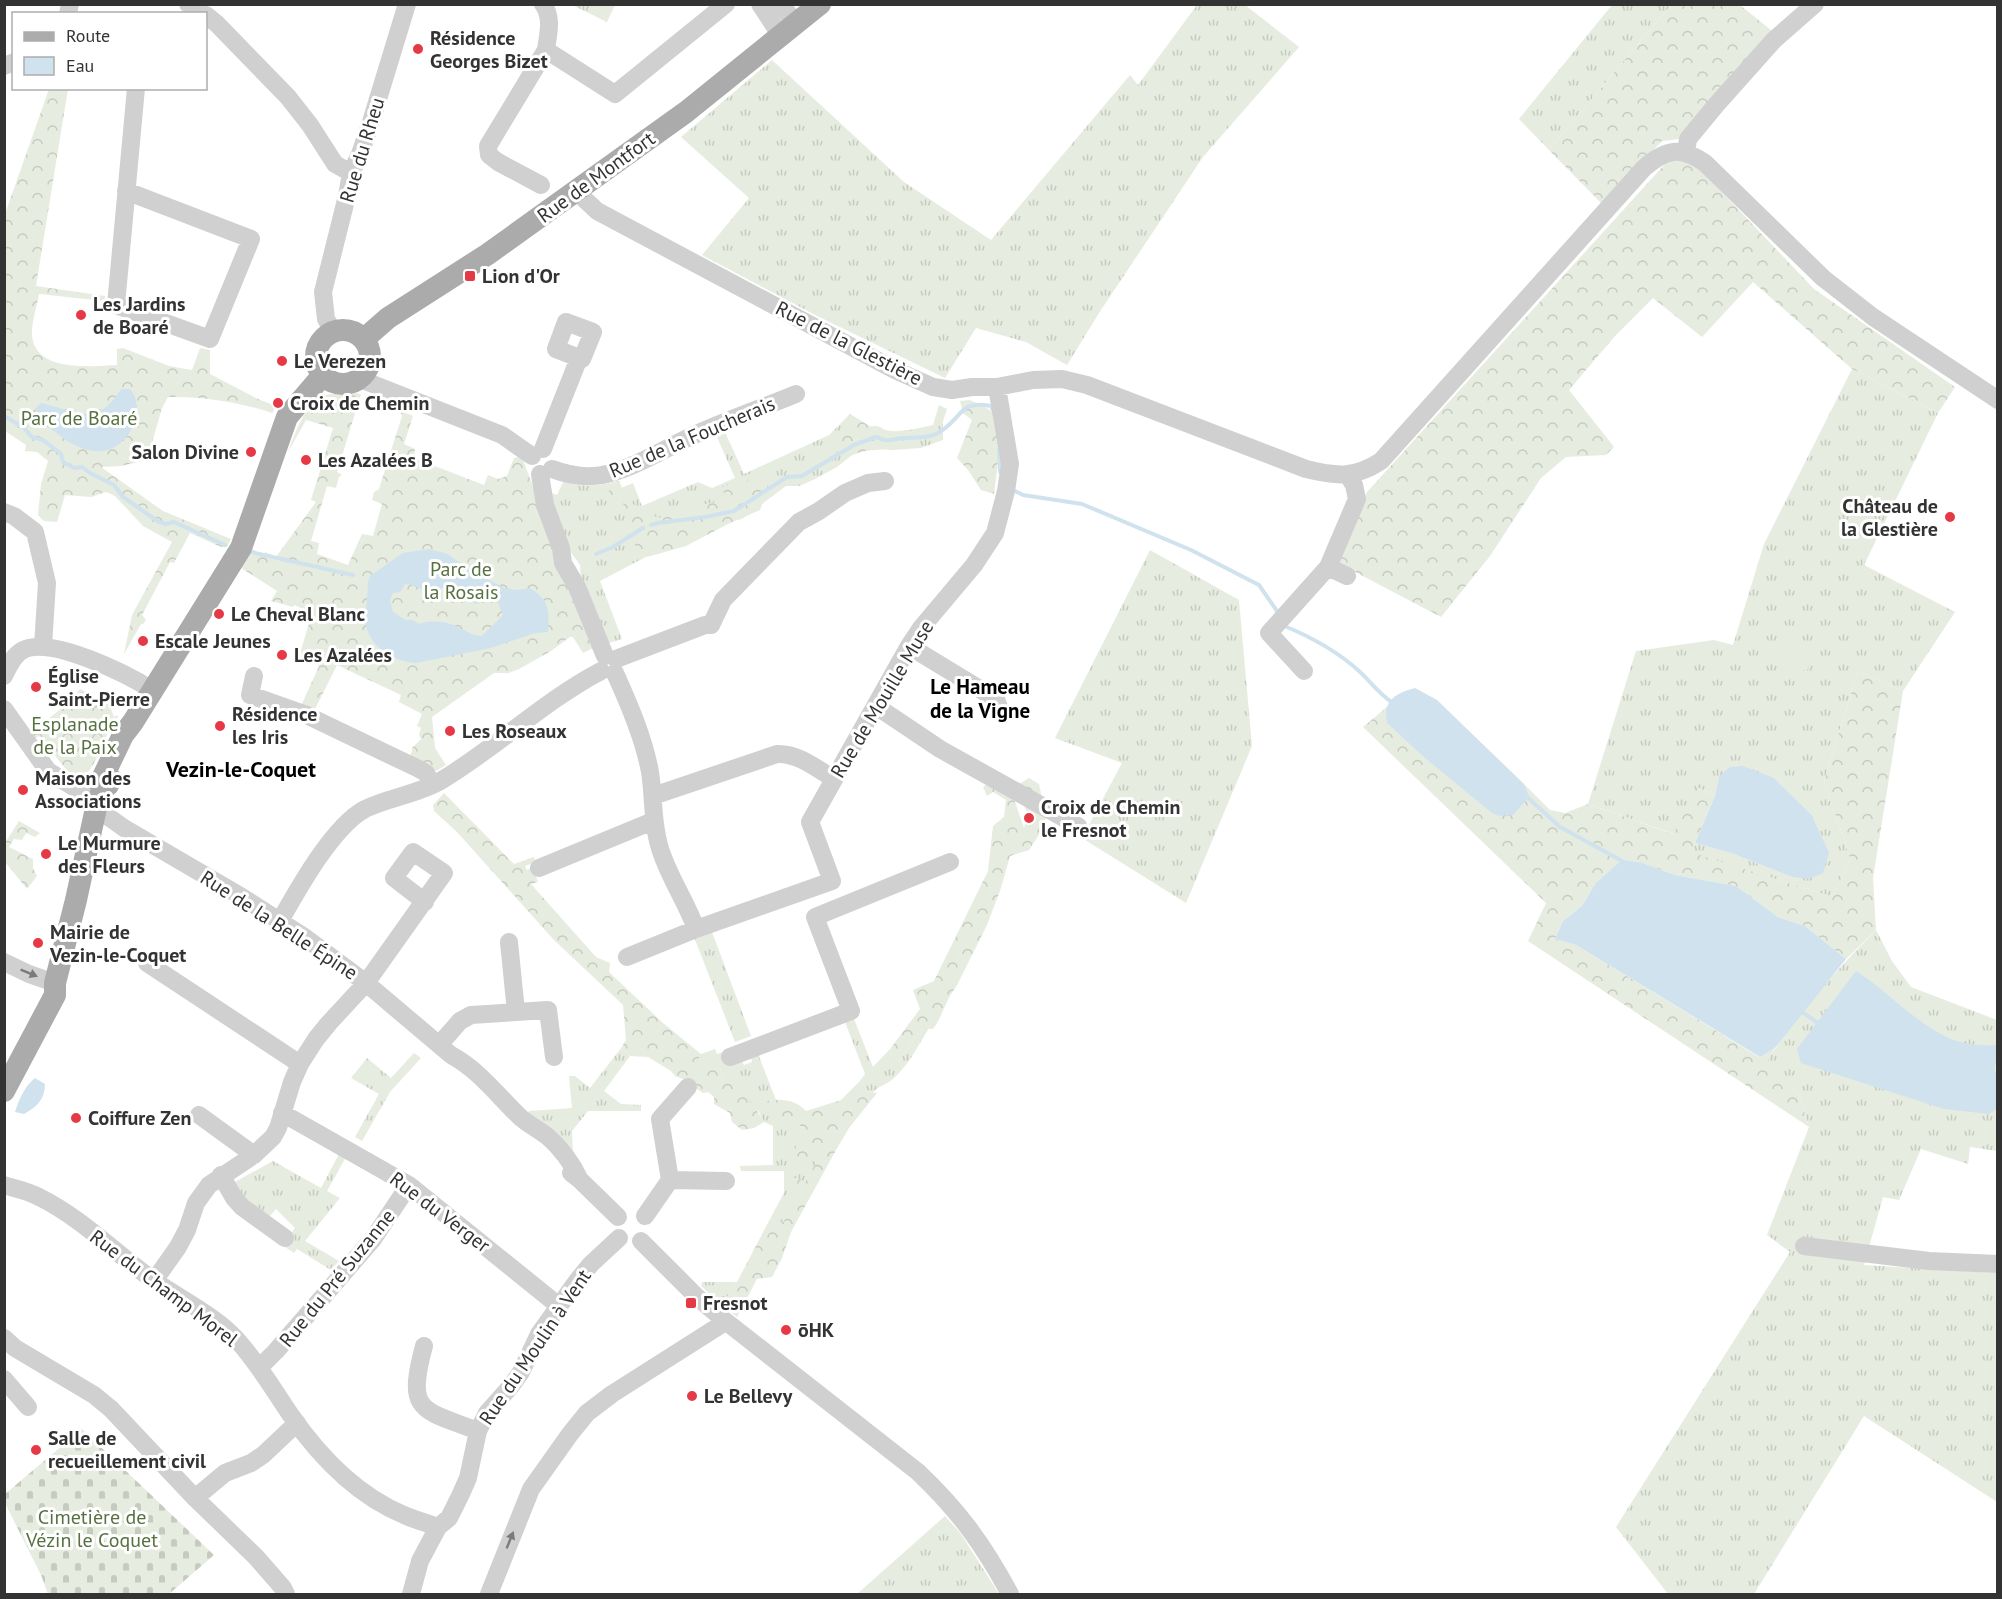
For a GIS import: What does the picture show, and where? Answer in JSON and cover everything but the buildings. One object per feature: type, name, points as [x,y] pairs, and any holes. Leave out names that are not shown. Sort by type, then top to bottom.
[{"type":"main road","name":"Rue de Montfort","points":[[364,339],[388,318],[468,268],[686,112],[820,4]]},
{"type":"main road","points":[[344,329],[355,332],[364,339],[369,348],[370,358],[368,369],[360,379],[342,385],[322,376],[315,356],[318,345],[324,337],[333,331],[344,329]]},
{"type":"main road","points":[[4,1091],[55,995],[55,983],[99,799],[100,783],[107,767],[123,735],[241,548],[287,417],[322,376]]},
{"type":"main road","points":[[4,1074],[48,991],[55,983]]},
{"type":"street","points":[[188,4],[201,12]]},
{"type":"street","name":"Rue du Rheu","points":[[333,331],[326,319],[323,292],[351,173],[371,122],[407,4]]},
{"type":"street","points":[[541,185],[498,162],[489,155],[488,146],[546,50],[550,21],[543,4]]},
{"type":"street","points":[[546,50],[615,94],[703,11],[726,4]]},
{"type":"street","points":[[760,4],[789,30]]},
{"type":"street","points":[[781,4],[789,30]]},
{"type":"street","points":[[1815,4],[1774,40],[1716,105],[1688,139],[1686,153],[1705,163],[1824,278],[1873,317],[1998,400]]},
{"type":"street","points":[[207,16],[288,97],[310,125],[335,164],[351,173]]},
{"type":"street","points":[[126,191],[251,239],[210,339],[116,305],[126,191],[136,90]]},
{"type":"street","name":"Rue de la Glestière","points":[[577,192],[597,211],[895,370],[933,387],[952,390],[997,387],[1033,380],[1062,379],[1306,469],[1331,475],[1348,475],[1368,470],[1381,461],[1644,168],[1659,155],[1675,152],[1686,153]]},
{"type":"street","points":[[579,358],[531,467],[546,471],[545,506],[561,548],[565,568],[577,587],[645,752],[654,821],[664,861],[685,901],[696,929]]},
{"type":"street","points":[[360,379],[502,435],[538,453]]},
{"type":"street","name":"Rue de Mouille Muse","points":[[842,906],[810,822],[909,646],[921,628],[974,565],[995,533],[1006,492],[1010,464],[997,387]]},
{"type":"street","name":"Rue de la Foucherais","points":[[546,471],[586,477],[604,475],[796,394]]},
{"type":"street","points":[[1304,671],[1269,633],[1328,567],[1357,499],[1354,485],[1348,475]]},
{"type":"street","points":[[280,921],[317,860],[349,822],[363,810],[442,780],[609,665],[705,625],[711,625],[723,600],[799,522],[845,493],[868,483],[885,481]]},
{"type":"street","points":[[4,512],[14,516],[35,532],[47,583],[43,646]]},
{"type":"street","points":[[1328,567],[1347,576]]},
{"type":"street","points":[[6,667],[22,650],[43,646],[101,663],[152,690]]},
{"type":"street","points":[[909,646],[996,699],[1000,710]]},
{"type":"street","points":[[254,676],[250,695],[304,714],[417,768],[426,773],[432,785]]},
{"type":"street","points":[[876,706],[940,749],[1078,826]]},
{"type":"street","name":"Rue de la Belle Épine","points":[[4,710],[48,771],[85,794],[99,799],[124,828],[280,921],[366,983],[445,1050],[462,1061],[500,1094],[531,1127],[546,1135],[572,1163],[580,1180],[618,1217]]},
{"type":"street","points":[[652,796],[777,754],[795,757],[834,779]]},
{"type":"street","points":[[539,868],[654,821]]},
{"type":"street","points":[[816,917],[950,862]]},
{"type":"street","points":[[627,957],[696,929],[832,881]]},
{"type":"street","points":[[730,1057],[851,1011],[806,891]]},
{"type":"street","points":[[154,1281],[178,1247],[201,1194],[208,1185],[254,1155],[273,1137],[300,1064],[329,1023],[366,983],[425,902]]},
{"type":"street","points":[[509,942],[516,1012]]},
{"type":"street","points":[[4,962],[28,974],[55,983]]},
{"type":"street","points":[[147,963],[300,1064]]},
{"type":"street","points":[[445,1050],[460,1021],[471,1016],[548,1010],[554,1057]]},
{"type":"street","points":[[645,1216],[670,1179],[660,1119],[688,1087]]},
{"type":"street","name":"Rue du Verger","points":[[282,1113],[410,1185],[559,1306]]},
{"type":"street","points":[[199,1115],[254,1155]]},
{"type":"street","points":[[221,1175],[242,1207],[285,1238]]},
{"type":"street","points":[[670,1179],[726,1180]]},
{"type":"street","name":"Rue du Pré Suzanne","points":[[260,1367],[373,1239],[410,1185]]},
{"type":"street","name":"Rue du Champ Morel","points":[[5,1186],[38,1196],[70,1215],[154,1281],[230,1333],[260,1367],[322,1456],[360,1490],[404,1515],[438,1527]]},
{"type":"street","points":[[633,1210],[645,1216],[649,1230],[641,1241],[629,1244],[619,1238],[615,1226],[622,1213],[633,1210]]},
{"type":"street","name":"Rue du Moulin à Vent","points":[[411,1594],[420,1561],[438,1527],[449,1518],[468,1478],[478,1431],[487,1413],[521,1372],[539,1334],[559,1306],[591,1264],[619,1238]]},
{"type":"street","points":[[641,1241],[697,1297],[724,1320],[918,1472],[945,1498],[983,1546],[1010,1594]]},
{"type":"street","points":[[1804,1246],[1929,1261],[1998,1264]]},
{"type":"street","points":[[489,1594],[531,1490],[587,1413],[612,1394],[717,1327],[724,1320]]},
{"type":"street","points":[[4,1338],[15,1348],[94,1395],[111,1409],[195,1498],[256,1557],[286,1594]]},
{"type":"street","points":[[424,1346],[417,1370],[416,1393],[420,1404],[431,1413],[478,1431]]},
{"type":"street","points":[[4,1379],[28,1407]]},
{"type":"street","points":[[195,1498],[225,1473],[263,1455],[297,1423]]},
{"type":"green space","points":[[572,5],[615,5],[607,22]]},
{"type":"green space","points":[[1197,5],[1245,5],[1299,47],[1203,157],[1067,365],[1026,342],[976,328],[945,378],[817,316],[702,255],[749,198],[681,137],[772,60],[904,182],[991,240],[1130,75],[1138,85]]},
{"type":"green space","points":[[1612,5],[1671,5],[1549,150],[1519,119]]},
{"type":"green space","points":[[1671,5],[1740,5],[1772,31],[1680,139],[1662,141],[1602,204],[1549,150]]},
{"type":"green space","name":"Parc de Boaré","points":[[49,90],[68,90],[36,286],[105,296],[105,301],[39,294],[32,331],[36,348],[43,356],[67,365],[117,365],[117,349],[123,348],[169,366],[192,370],[200,348],[210,350],[210,374],[276,406],[272,413],[221,400],[168,397],[162,408],[147,460],[121,466],[101,467],[163,511],[231,539],[227,547],[221,547],[190,533],[174,563],[170,562],[142,615],[146,620],[141,624],[124,654],[132,615],[172,542],[143,526],[115,496],[106,492],[91,497],[65,495],[57,522],[44,521],[38,515],[41,484],[48,461],[37,452],[25,451],[26,445],[5,431],[5,214]]},
{"type":"green space","points":[[1678,159],[1699,168],[1814,289],[1955,387],[1938,413],[1852,369],[1753,282],[1702,337],[1653,298],[1615,336],[1569,390],[1614,447],[1606,455],[1566,457],[1541,478],[1490,556],[1441,617],[1338,563],[1367,492],[1665,164]]},
{"type":"green space","points":[[1852,369],[1938,413],[1864,565],[1955,612],[1903,691],[1858,671],[1824,781],[1850,858],[1833,897],[1692,853],[1695,843],[1731,853],[1792,877],[1811,814],[1774,778],[1719,776],[1715,796],[1699,788],[1674,834],[1588,804],[1636,651],[1714,640],[1733,645],[1764,544]]},
{"type":"green space","name":"Parc de la Rosais","points":[[361,394],[337,472],[342,475],[339,477],[336,488],[327,486],[311,541],[319,543],[317,554],[348,565],[362,534],[373,536],[382,504],[372,500],[374,492],[379,489],[402,416],[399,410],[413,416],[404,444],[415,449],[414,458],[484,485],[488,475],[498,479],[507,476],[514,458],[519,457],[523,460],[595,647],[583,653],[573,637],[570,637],[519,669],[509,673],[494,673],[432,717],[435,748],[446,765],[436,771],[409,758],[412,748],[421,739],[419,735],[421,728],[417,726],[422,714],[399,702],[401,695],[337,665],[314,711],[301,706],[319,666],[299,657],[312,613],[294,605],[293,607],[271,601],[277,591],[241,568],[252,549],[264,556],[265,552],[276,557],[316,502],[311,500],[333,428],[306,420],[288,452],[306,412],[317,399],[323,396]]},
{"type":"green space","points":[[970,400],[992,412],[999,425],[994,494],[981,490],[957,458],[972,420],[963,413],[960,401]]},
{"type":"green space","points":[[939,405],[947,409],[943,421],[943,440],[921,448],[889,450],[876,446],[852,455],[837,467],[815,479],[799,486],[786,486],[742,519],[705,526],[600,581],[622,639],[606,644],[581,583],[580,565],[567,547],[548,492],[557,495],[564,480],[577,485],[598,485],[619,481],[622,488],[633,483],[642,506],[698,482],[712,488],[735,478],[716,435],[725,432],[744,474],[829,435],[850,414],[871,427],[890,431],[912,430],[933,425]]},
{"type":"green space","points":[[850,414],[871,427],[882,428],[886,442],[907,440],[908,449],[867,451],[846,459],[836,452],[845,433]]},
{"type":"green space","points":[[757,471],[768,482],[760,510],[686,546],[647,557],[628,538],[627,530],[631,523],[624,515],[623,498],[618,497],[614,503],[607,500],[611,483],[619,481],[622,488],[628,485],[633,504],[658,518],[700,505],[726,501],[722,487],[736,483],[742,487],[747,484],[747,475]]},
{"type":"green space","points":[[1150,550],[1239,600],[1252,746],[1186,903],[1082,838],[1122,763],[1055,738]]},
{"type":"green space","points":[[1773,641],[1813,653],[1807,671],[1767,660]]},
{"type":"green space","points":[[1858,671],[1903,691],[1873,878],[1876,930],[1846,959],[1805,926],[1778,917],[1736,886],[1675,875],[1643,863],[1595,884],[1582,906],[1563,921],[1555,939],[1576,945],[1759,1057],[1775,1048],[1765,1066],[1799,1095],[1809,1127],[1528,941],[1546,903],[1363,727],[1387,707],[1387,723],[1528,798],[1524,784],[1550,810],[1565,813],[1588,804],[1673,834],[1699,788],[1715,796],[1693,853],[1833,897],[1850,858],[1824,781]]},
{"type":"green space","name":"Esplanade de la Paix","points":[[80,689],[91,694],[92,701],[98,705],[106,701],[115,705],[111,709],[114,717],[118,715],[113,729],[110,729],[89,771],[79,779],[73,778],[39,736],[33,740],[29,734],[67,704]]},
{"type":"green space","points":[[1029,778],[1039,784],[1046,818],[1040,833],[1029,850],[1010,856],[987,925],[939,1019],[933,1029],[922,1028],[899,1061],[892,1056],[890,1049],[920,1009],[913,990],[934,981],[988,871],[993,826],[1004,817],[1006,800],[993,792],[987,796],[983,787],[991,781],[1014,799],[1024,828],[1028,815],[1016,786]]},
{"type":"green space","points":[[444,793],[514,864],[534,857],[536,862],[525,866],[527,870],[537,866],[535,873],[538,882],[531,884],[596,957],[610,963],[609,972],[663,1023],[701,1054],[697,1062],[701,1066],[714,1064],[720,1068],[724,1078],[731,1075],[734,1085],[747,1086],[748,1097],[764,1122],[754,1128],[742,1130],[732,1122],[730,1113],[714,1104],[714,1097],[708,1092],[703,1093],[648,1057],[630,1056],[621,1048],[626,1040],[623,1005],[553,939],[457,832],[434,811],[433,805]]},
{"type":"green space","points":[[19,821],[40,833],[35,837],[26,833],[22,840],[14,839],[9,847],[33,859],[33,868],[37,876],[27,889],[5,862],[5,843]]},
{"type":"green space","points":[[1876,930],[1892,961],[1911,987],[1997,1020],[1997,1151],[1970,1147],[1968,1164],[1921,1149],[1899,1200],[1883,1197],[1864,1265],[1997,1273],[1997,1502],[1864,1416],[1754,1594],[1668,1594],[1616,1527],[1790,1252],[1767,1235],[1809,1127],[1799,1095],[1764,1066],[1788,1030],[1816,995]]},
{"type":"green space","points":[[712,932],[751,1036],[735,1042],[694,937]]},
{"type":"green space","points":[[854,1019],[873,1067],[890,1049],[892,1056],[899,1061],[922,1028],[929,1028],[898,1074],[873,1092],[868,1091],[859,1082],[865,1074],[845,1022]]},
{"type":"green space","points":[[621,1048],[630,1056],[604,1091],[621,1104],[641,1105],[641,1111],[588,1111],[572,1131],[573,1155],[525,1118],[529,1111],[572,1108],[569,1076],[575,1076],[590,1088]]},
{"type":"green space","points":[[715,1049],[717,1054],[726,1051],[741,1059],[744,1065],[752,1062],[751,1058],[758,1054],[776,1100],[770,1100],[778,1111],[794,1119],[802,1128],[817,1163],[805,1182],[792,1194],[798,1198],[783,1224],[770,1219],[784,1193],[784,1171],[741,1171],[740,1166],[773,1165],[773,1126],[764,1122],[759,1112],[751,1106],[746,1095],[722,1076],[720,1068],[701,1067],[696,1062],[701,1054]]},
{"type":"green space","points":[[414,1053],[421,1058],[390,1092],[362,1141],[355,1137],[379,1094],[351,1078],[367,1058],[391,1078]]},
{"type":"green space","points":[[859,1082],[868,1091],[877,1093],[849,1128],[836,1150],[791,1232],[782,1258],[772,1277],[757,1279],[737,1317],[722,1305],[737,1282],[770,1219],[783,1223],[797,1198],[786,1189],[790,1178],[798,1178],[805,1182],[816,1163],[814,1161],[808,1165],[798,1166],[796,1147],[802,1128],[794,1119],[791,1124],[784,1124],[778,1111],[769,1113],[764,1108],[765,1102],[787,1100],[798,1104],[806,1111],[841,1100]]},
{"type":"green space","points":[[339,1154],[346,1157],[327,1191],[340,1198],[305,1241],[339,1261],[331,1270],[297,1249],[294,1253],[282,1245],[295,1228],[276,1209],[269,1217],[246,1207],[233,1183],[273,1161],[321,1188]]},
{"type":"green space","points":[[702,1282],[737,1282],[722,1305],[701,1286]]},
{"type":"green space","name":"Cimetière de Vézin le Coquet","points":[[82,1429],[214,1555],[169,1594],[48,1594],[5,1503],[5,1494]]},
{"type":"green space","points":[[945,1516],[961,1534],[999,1594],[857,1594]]},
{"type":"water","points":[[121,389],[130,389],[135,397],[136,417],[127,436],[111,449],[92,451],[83,449],[59,435],[37,417],[35,409],[41,403],[76,413],[95,413],[112,401]]},
{"type":"water","points":[[429,549],[448,554],[469,570],[505,588],[517,590],[530,588],[545,602],[548,632],[535,633],[491,648],[416,663],[390,656],[377,645],[368,631],[365,619],[368,584],[370,576],[403,553]],"holes":[[[405,584],[431,594],[447,588],[475,604],[488,599],[498,603],[503,615],[482,636],[443,622],[419,624],[406,620],[393,612],[390,600],[393,593],[400,592]]]},
{"type":"water","points":[[1415,688],[1437,700],[1524,784],[1529,797],[1513,815],[1499,816],[1492,813],[1425,758],[1387,723],[1386,709],[1392,699],[1402,692]]},
{"type":"water","points":[[1743,766],[1774,778],[1811,814],[1829,853],[1823,873],[1809,879],[1792,877],[1731,853],[1695,843],[1715,796],[1719,776],[1730,767]]},
{"type":"water","points":[[1622,860],[1643,863],[1675,875],[1736,886],[1778,917],[1805,926],[1846,959],[1775,1048],[1760,1057],[1576,945],[1555,939],[1563,921],[1582,906],[1595,884]]},
{"type":"water","points":[[1856,971],[1938,1033],[1962,1043],[1997,1045],[1997,1059],[1994,1067],[1997,1077],[1997,1109],[1989,1114],[1944,1109],[1801,1063],[1797,1049]]},
{"type":"water","points":[[35,1078],[45,1084],[42,1098],[24,1114],[15,1112],[23,1093]]},
{"type":"waterway","points":[[651,525],[734,511],[787,477],[802,476],[854,445],[876,437],[887,440],[929,436],[944,429],[968,407],[991,406],[993,410]]},
{"type":"waterway","points":[[4,416],[23,427],[32,437],[43,440],[61,454],[63,462],[74,468],[82,467],[114,485],[123,497],[159,522],[166,524],[174,522],[225,545]]},
{"type":"waterway","points":[[999,450],[1000,472]]},
{"type":"waterway","points":[[1013,490],[1023,495],[1082,504],[1191,550],[1259,585],[1277,611]]},
{"type":"waterway","points":[[596,554],[613,547],[643,528]]},
{"type":"waterway","points":[[251,552],[353,575]]},
{"type":"waterway","points":[[1282,625],[1312,639],[1341,657],[1393,703]]},
{"type":"waterway","points":[[1525,795],[1560,827],[1624,862]]},
{"type":"waterway","points":[[1801,1011],[1819,1024]]},
{"type":"place","name":"Résidence Georges Bizet","points":[[418,49]]},
{"type":"place","name":"Lion d'Or","points":[[470,276]]},
{"type":"place","name":"Les Jardins de Boaré","points":[[81,315]]},
{"type":"place","name":"Le Verezen","points":[[282,361]]},
{"type":"place","name":"Croix de Chemin","points":[[278,403]]},
{"type":"place","name":"Salon Divine","points":[[251,452]]},
{"type":"place","name":"Les Azalées B","points":[[306,460]]},
{"type":"place","name":"Château de la Glestière","points":[[1950,517]]},
{"type":"place","name":"Le Cheval Blanc","points":[[219,614]]},
{"type":"place","name":"Escale Jeunes","points":[[143,641]]},
{"type":"place","name":"Les Azalées","points":[[282,655]]},
{"type":"place","name":"Église Saint-Pierre","points":[[36,687]]},
{"type":"place","name":"Résidence les Iris","points":[[220,726]]},
{"type":"place","name":"Les Roseaux","points":[[450,731]]},
{"type":"place","name":"Maison des Associations","points":[[23,790]]},
{"type":"place","name":"Croix de Chemin le Fresnot","points":[[1029,818]]},
{"type":"place","name":"Le Murmure des Fleurs","points":[[46,854]]},
{"type":"place","name":"Mairie de Vezin-le-Coquet","points":[[38,943]]},
{"type":"place","name":"Coiffure Zen","points":[[76,1118]]},
{"type":"place","name":"Fresnot","points":[[691,1303]]},
{"type":"place","name":"ōHK","points":[[786,1330]]},
{"type":"place","name":"Le Bellevy","points":[[692,1396]]},
{"type":"place","name":"Salle de recueillement civil","points":[[36,1450]]},
{"type":"district","name":"Le Hameau de la Vigne","points":[[980,699]]},
{"type":"district","name":"Vezin-le-Coquet","points":[[241,769]]}]
